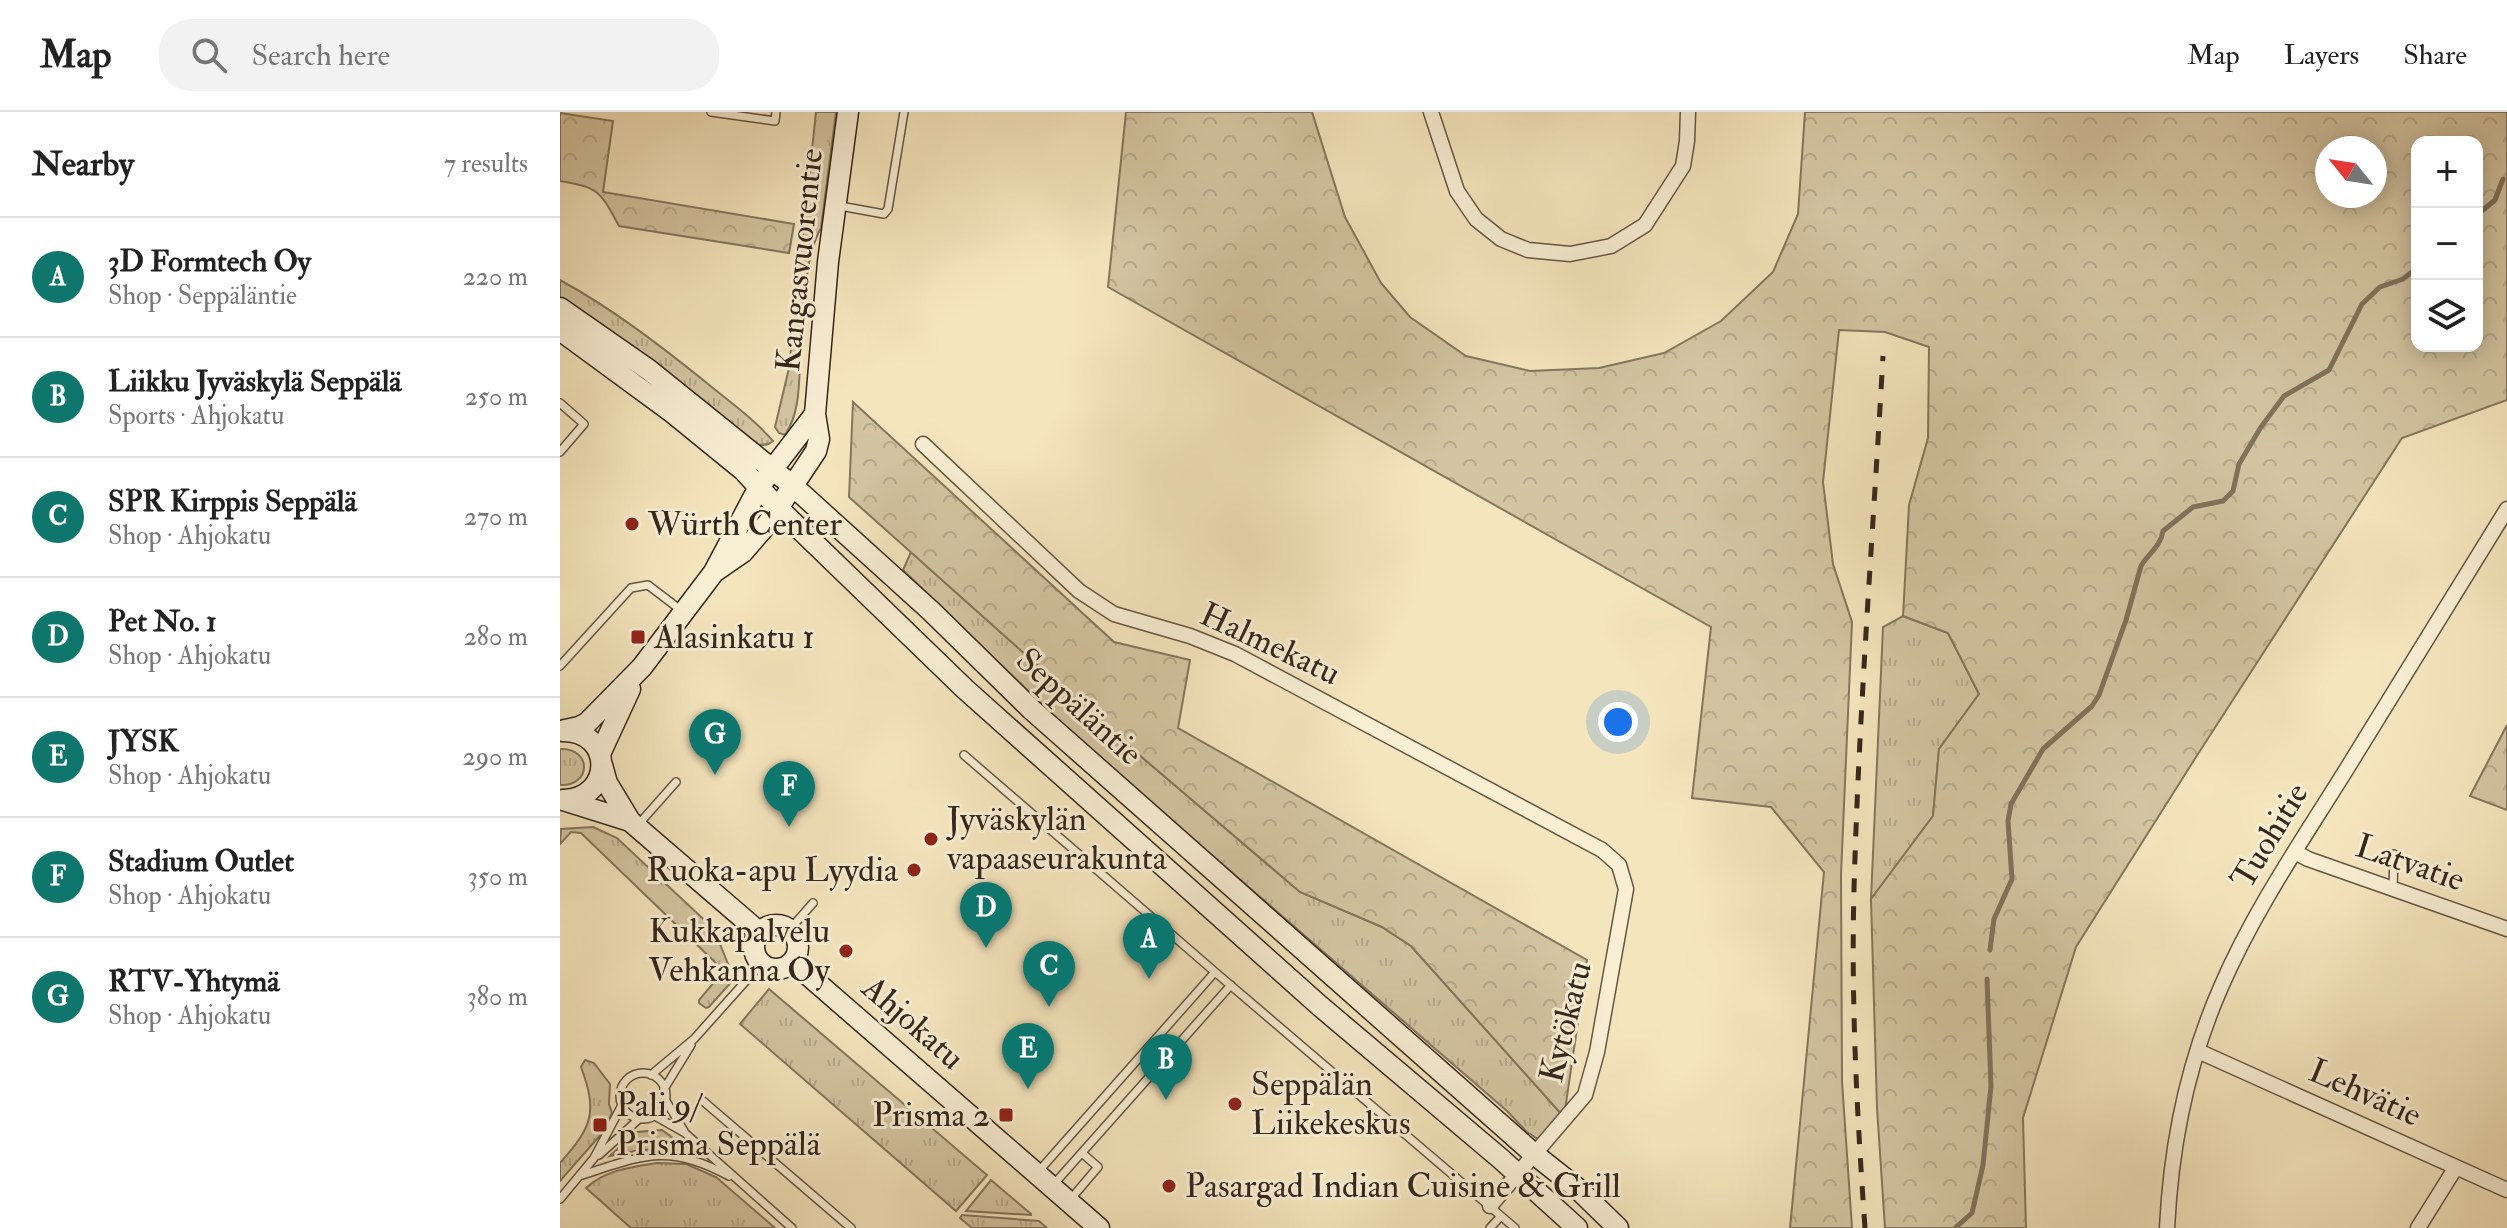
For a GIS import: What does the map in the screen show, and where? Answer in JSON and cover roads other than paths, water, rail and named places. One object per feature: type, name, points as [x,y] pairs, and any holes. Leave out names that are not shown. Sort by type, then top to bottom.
[{"type":"main road","name":"Kangasvuorentie","points":[[714,572],[743,552],[778,508],[816,451],[819,439],[815,414],[828,262],[848,112]]},
{"type":"main road","name":"Seppäläntie","points":[[560,308],[649,370],[793,486],[931,611],[1032,710],[1534,1154],[1577,1188],[1618,1228]]},
{"type":"main road","name":"Seppäläntie","points":[[560,330],[673,413],[743,470],[778,508],[965,689],[1320,1006],[1577,1228]]},
{"type":"main road","name":"Kangasvuorentie","points":[[714,572],[759,487],[815,414]]},
{"type":"main road","points":[[563,731],[587,723],[642,667],[714,572]]},
{"type":"main road","points":[[562,799],[587,794],[598,781],[601,760],[642,667]]},
{"type":"main road","points":[[563,731],[583,734],[590,739],[601,760],[607,783],[634,824],[759,932]]},
{"type":"main road","points":[[562,799],[634,824]]},
{"type":"main road","points":[[782,924],[791,928],[798,939],[799,951],[793,962],[781,969],[771,969],[761,964],[753,945],[759,932],[769,925],[782,924]]},
{"type":"main road","name":"Ahjokatu","points":[[793,962],[1099,1228]]},
{"type":"street","points":[[1431,112],[1457,191],[1476,219],[1501,239],[1528,250],[1570,254],[1611,246],[1645,225],[1683,166],[1688,112]]},
{"type":"street","name":"Halmekatu","points":[[923,444],[1079,591],[1114,614],[1190,636],[1235,654],[1602,850],[1619,865]]},
{"type":"street","name":"Tuohitie","points":[[2167,1228],[2177,1134],[2186,1092],[2220,988],[2246,934],[2295,852],[2507,509]]},
{"type":"street","name":"Latvatie","points":[[2295,852],[2507,929]]},
{"type":"street","name":"Kytökatu","points":[[1495,1211],[1534,1154],[1585,1095],[1597,1052],[1626,889],[1619,865]]},
{"type":"street","name":"Lehvätie","points":[[2198,1051],[2507,1190]]},
{"type":"street","points":[[2418,1228],[2456,1167]]},
{"type":"lane","points":[[711,112],[775,121],[776,112]]},
{"type":"lane","points":[[835,206],[884,214],[888,209],[904,112]]},
{"type":"lane","points":[[560,403],[584,424],[560,452]]},
{"type":"lane","points":[[560,666],[631,588],[648,585],[683,613]]},
{"type":"lane","points":[[964,755],[1515,1228]]},
{"type":"lane","points":[[634,824],[676,782]]},
{"type":"lane","points":[[2393,889],[2394,854]]},
{"type":"lane","points":[[791,928],[813,903]]},
{"type":"lane","points":[[651,1075],[694,1039],[761,964]]},
{"type":"lane","points":[[1044,1180],[1215,972]]},
{"type":"lane","points":[[1044,1180],[1082,1153],[1231,985]]},
{"type":"lane","points":[[664,1089],[694,1039]]},
{"type":"lane","points":[[639,1119],[628,1114],[622,1105],[621,1094],[627,1080],[638,1074],[651,1075],[659,1080],[666,1101],[685,1133]]},
{"type":"lane","points":[[655,1116],[666,1101]]},
{"type":"lane","points":[[703,1101],[851,1228]]},
{"type":"lane","points":[[560,1199],[594,1158],[622,1105]]},
{"type":"lane","points":[[594,1158],[639,1119],[655,1116],[685,1133],[792,1228]]},
{"type":"lane","points":[[1068,1202],[1098,1167],[1082,1153]]},
{"type":"lane","points":[[579,1176],[638,1156],[679,1155],[711,1166],[742,1183]]},
{"type":"lane","points":[[1490,1228],[1495,1211]]},
{"type":"waterway","points":[[2483,210],[2495,200],[2503,179]]},
{"type":"waterway","points":[[1990,950],[1994,919],[2012,879],[2008,821],[2011,804],[2043,749],[2092,706],[2099,695],[2126,620],[2141,566],[2157,546],[2163,531],[2193,507],[2223,501],[2233,491],[2239,464],[2284,396],[2329,370],[2362,304],[2380,287],[2411,273]]},
{"type":"waterway","points":[[1955,1228],[1972,1213],[1983,1165],[1991,1086],[1987,979]]},
{"type":"railway","points":[[1865,1228],[1855,1058],[1854,889],[1883,356]]},
{"type":"place","name":"Würth Center","points":[[632,524]]},
{"type":"place","name":"Alasinkatu 1","points":[[638,637]]},
{"type":"place","name":"RTV-Yhtymä","points":[[715,775]]},
{"type":"place","name":"Stadium Outlet","points":[[789,827]]},
{"type":"place","name":"Jyväskylän vapaaseurakunta","points":[[931,839]]},
{"type":"place","name":"Ruoka-apu Lyydia","points":[[914,870]]},
{"type":"place","name":"Pet No. 1","points":[[986,948]]},
{"type":"place","name":"Kukkapalvelu Vehkanna Oy","points":[[846,951]]},
{"type":"place","name":"3D Formtech Oy","points":[[1149,979]]},
{"type":"place","name":"SPR Kirppis Seppälä","points":[[1049,1007]]},
{"type":"place","name":"JYSK","points":[[1028,1089]]},
{"type":"place","name":"Liikku Jyväskylä Seppälä","points":[[1166,1100]]},
{"type":"place","name":"Seppälän Liikekeskus","points":[[1235,1104]]},
{"type":"place","name":"Prisma 2","points":[[1006,1115]]},
{"type":"place","name":"Pali 9/ Prisma Seppälä","points":[[600,1125]]},
{"type":"place","name":"Pasargad Indian Cuisine & Grill","points":[[1169,1186]]}]
